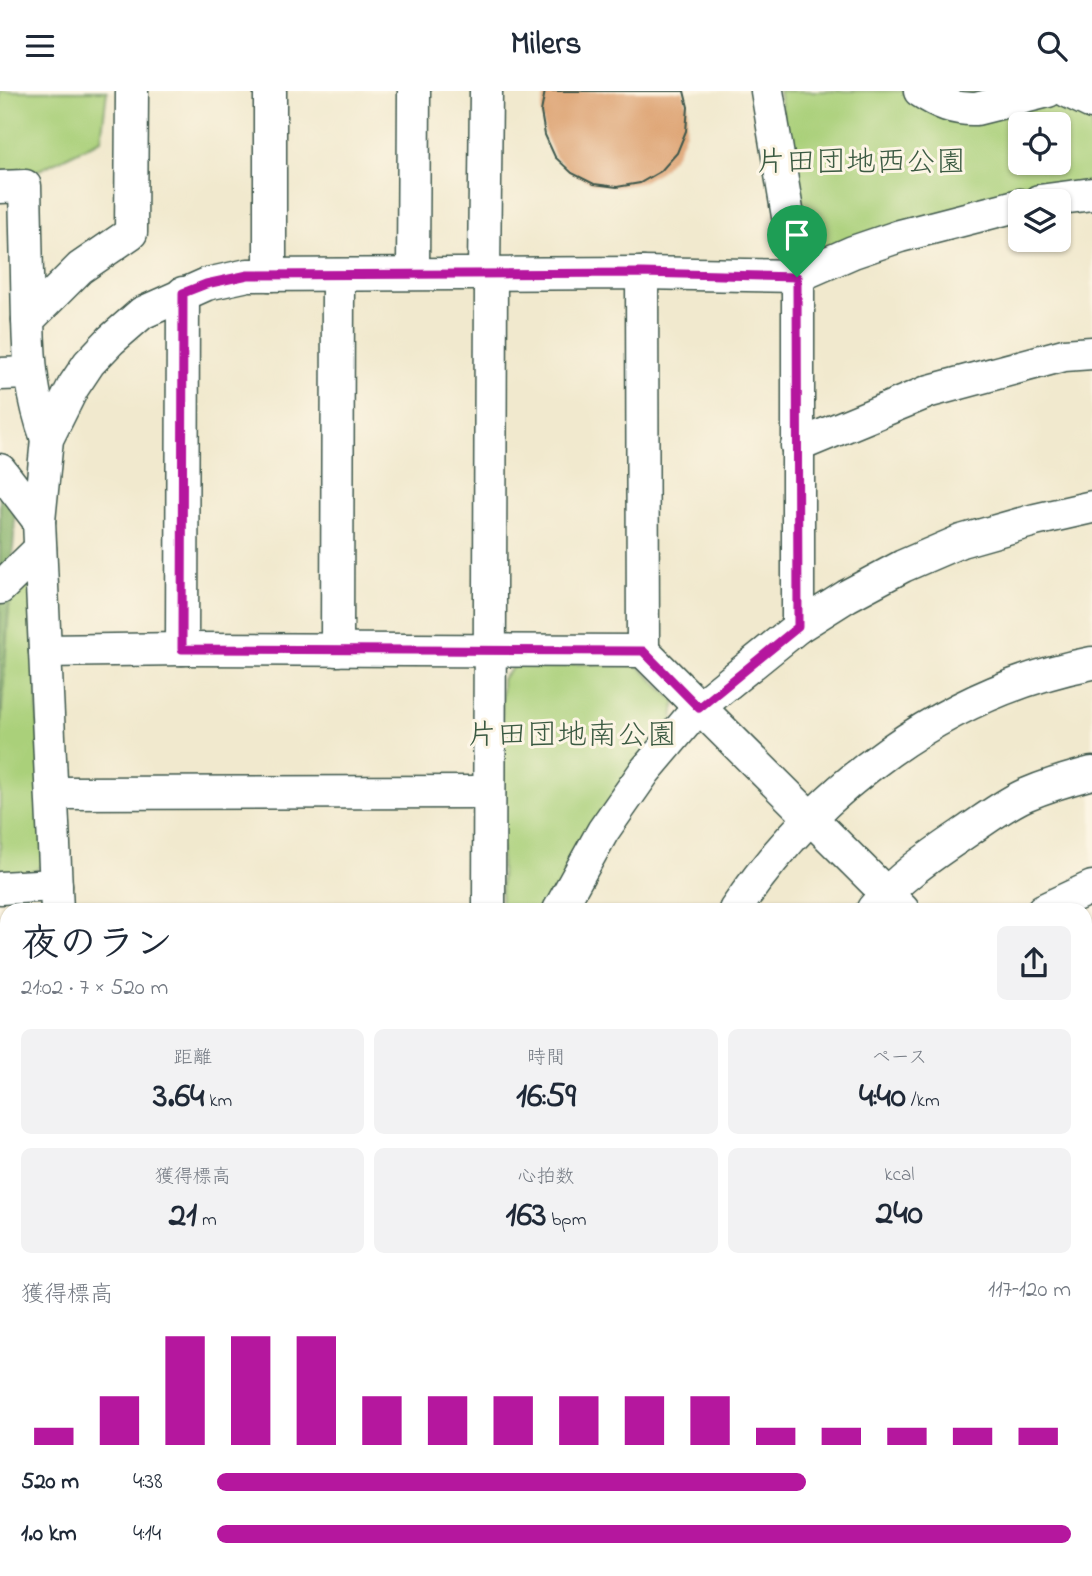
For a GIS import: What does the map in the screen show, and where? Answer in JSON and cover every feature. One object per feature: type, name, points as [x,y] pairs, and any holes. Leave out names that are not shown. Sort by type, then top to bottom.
[{"type":"street","points":[[28,320],[80,268],[131,233],[132,91]]},
{"type":"street","points":[[270,91],[270,275]]},
{"type":"street","points":[[413,273],[414,91]]},
{"type":"street","points":[[485,91],[488,273],[489,903]]},
{"type":"street","points":[[766,91],[797,277],[798,627]]},
{"type":"street","points":[[920,91],[953,108],[965,110],[1048,91]]},
{"type":"street","points":[[1067,91],[1092,103]]},
{"type":"street","points":[[0,187],[25,186],[28,320],[15,374],[36,409],[47,439]]},
{"type":"street","points":[[1071,197],[1092,194]]},
{"type":"street","points":[[0,888],[57,898],[40,535],[47,439],[73,387],[89,363],[111,339],[142,313],[206,284],[248,275],[642,273],[797,277],[853,252],[900,236],[1008,208]]},
{"type":"street","points":[[642,273],[643,651],[810,818],[886,903]]},
{"type":"street","points":[[337,650],[338,275]]},
{"type":"street","points":[[182,649],[183,293]]},
{"type":"street","points":[[797,446],[930,391],[1064,355],[1092,353]]},
{"type":"street","points":[[0,470],[40,535]]},
{"type":"street","points":[[563,903],[603,831],[645,771],[699,708],[798,627],[847,596],[903,566],[949,546],[1035,520],[1092,507]]},
{"type":"street","points":[[0,588],[40,535]]},
{"type":"street","points":[[45,651],[643,651]]},
{"type":"street","points":[[741,903],[810,818],[854,778],[913,736],[964,706],[1023,682],[1092,663]]},
{"type":"street","points":[[888,903],[928,858],[1023,796],[1092,773]]},
{"type":"street","points":[[52,793],[489,792]]},
{"type":"street","points":[[1058,903],[1092,887]]},
{"type":"street","points":[[0,1425],[0,1492]]},
{"type":"green space","points":[[0,91],[107,91],[101,140],[39,170],[0,172]]},
{"type":"green space","name":"片田団地西公園","points":[[779,91],[909,91],[1059,97],[1092,113],[1092,183],[1069,189],[1008,189],[1008,204],[822,252],[804,247]]},
{"type":"green space","points":[[0,486],[16,505],[0,735]]},
{"type":"green space","points":[[31,575],[45,862],[30,876],[0,878],[0,605]]},
{"type":"green space","name":"片田団地南公園","points":[[516,664],[636,664],[675,701],[673,721],[550,903],[501,903],[502,679]]},
{"type":"building","points":[[545,91],[684,91],[688,107],[686,131],[677,153],[661,171],[640,183],[617,187],[594,184],[572,173],[555,157],[545,135],[541,112]]},
{"type":"route","points":[[642,273],[767,274],[797,277],[798,627],[699,708],[643,651],[182,649],[183,293],[206,284],[248,275],[642,273]]}]
